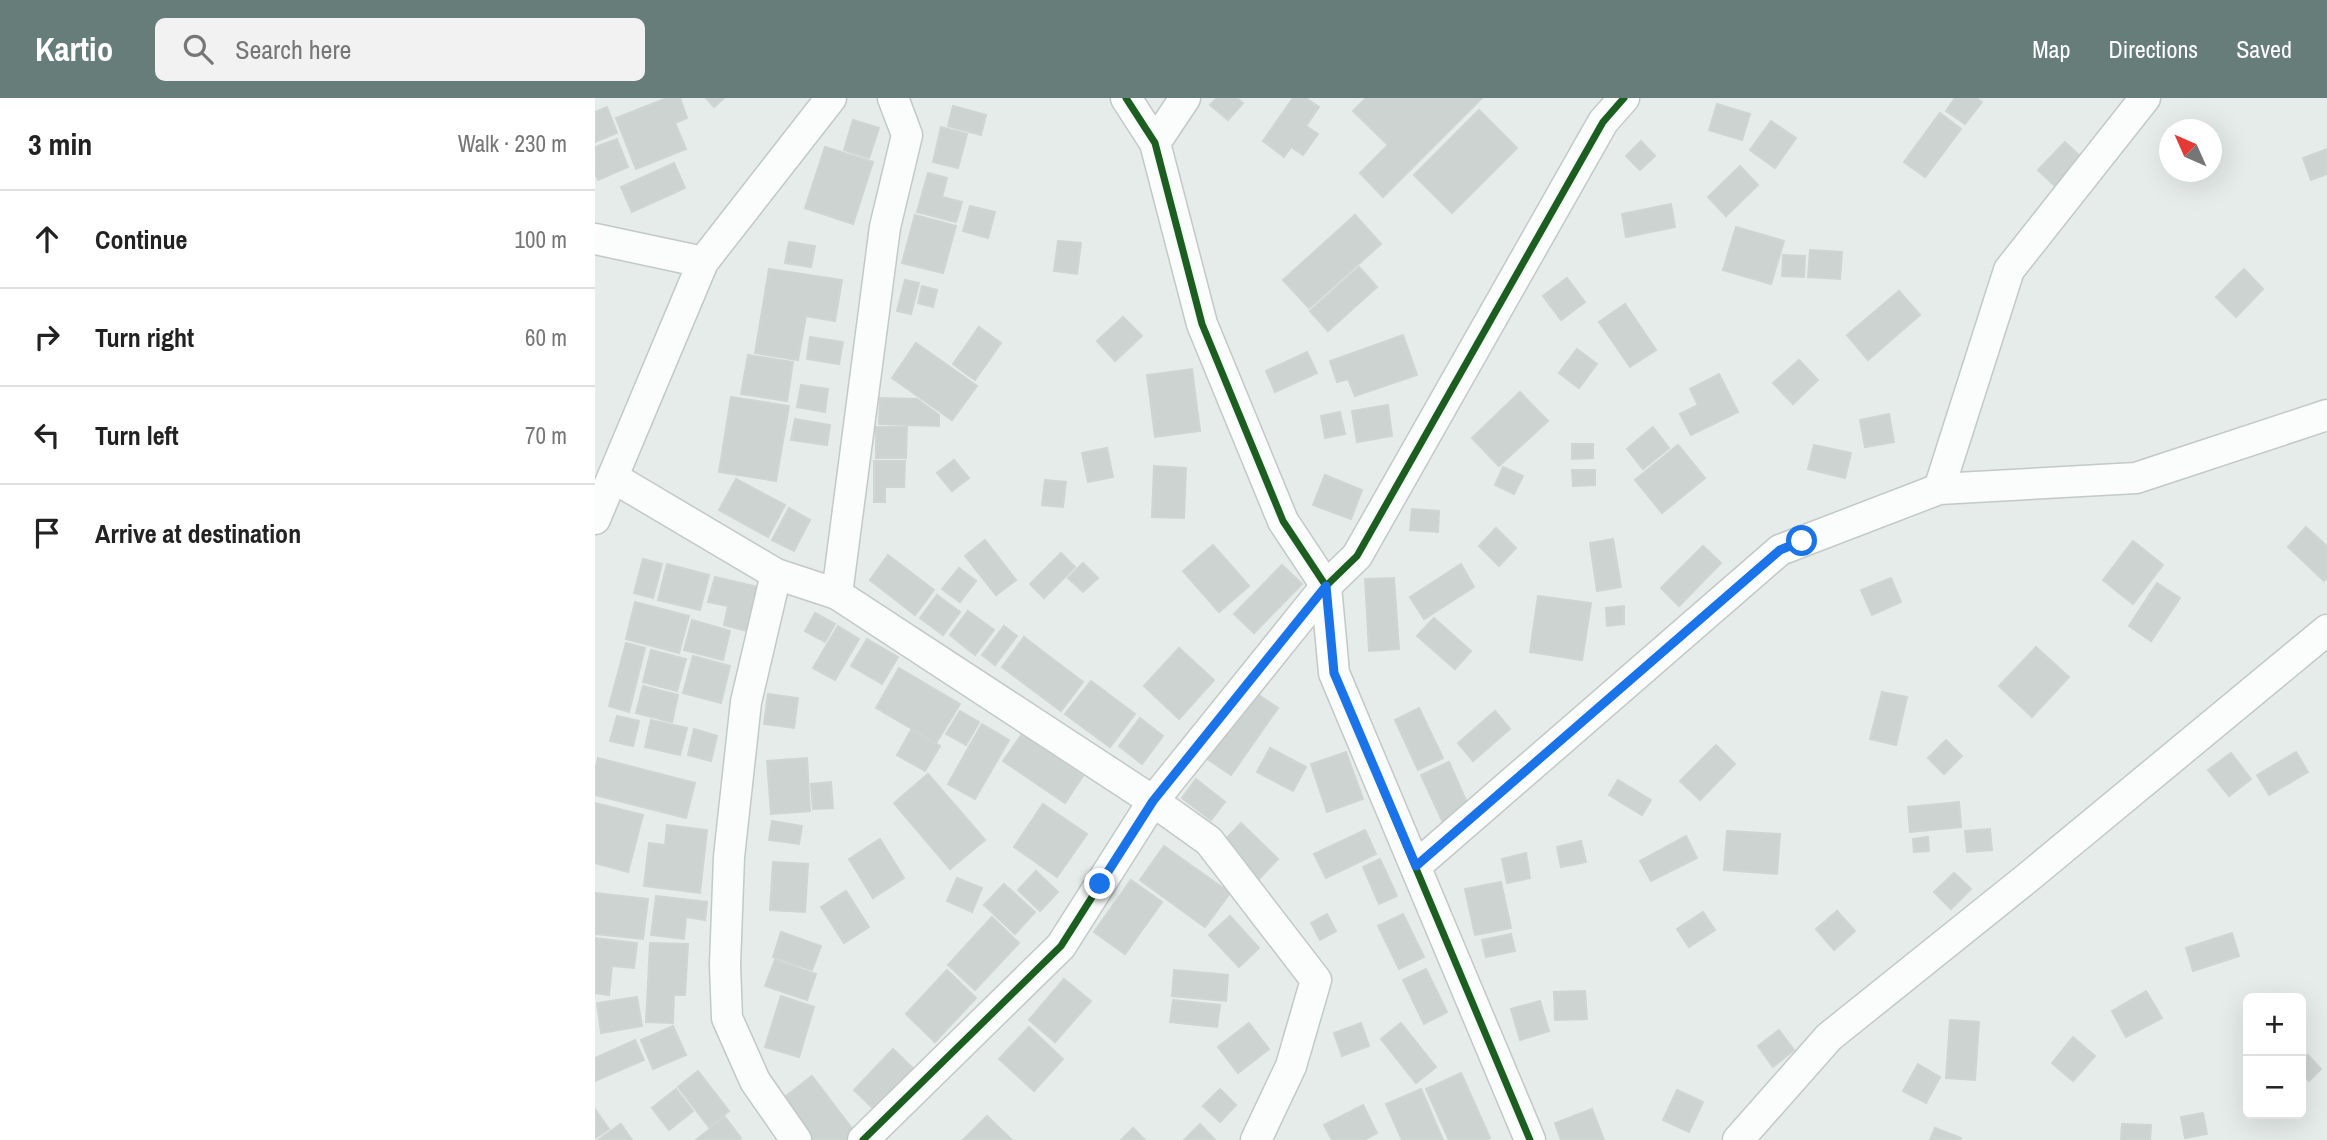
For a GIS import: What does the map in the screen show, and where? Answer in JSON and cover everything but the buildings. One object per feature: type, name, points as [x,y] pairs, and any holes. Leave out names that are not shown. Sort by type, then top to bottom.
[{"type":"street","points":[[595,519],[703,262],[831,98]]},
{"type":"street","points":[[837,594],[885,227],[907,135],[893,98]]},
{"type":"street","points":[[1126,98],[1156,143],[1202,324],[1283,522],[1326,586],[1334,673],[1530,1140]]},
{"type":"street","points":[[1156,143],[1185,98]]},
{"type":"street","points":[[863,1140],[1061,946],[1153,801],[1326,586],[1357,556],[1603,122],[1624,98]]},
{"type":"street","points":[[1939,489],[2009,270],[2145,98]]},
{"type":"street","points":[[595,239],[703,262]]},
{"type":"street","points":[[1416,866],[1780,550],[1939,489],[2136,478],[2327,415]]},
{"type":"street","points":[[614,478],[776,575],[837,594],[1153,801],[1209,841],[1315,980],[1291,1066],[1256,1140]]},
{"type":"street","points":[[776,575],[746,702],[729,858],[726,992],[727,1018],[755,1081],[796,1140]]},
{"type":"street","points":[[1738,1140],[1829,1037],[2026,879],[2327,630]]},
{"type":"cycle path","points":[[1126,98],[1155,143],[1202,324],[1283,521],[1326,586],[1334,673],[1530,1140]]},
{"type":"cycle path","points":[[863,1140],[1061,946],[1153,801],[1326,586],[1357,556],[1603,122],[1624,98]]},
{"type":"route","points":[[1100,884],[1153,801],[1326,586],[1334,673],[1416,866],[1780,550],[1802,541]]}]
